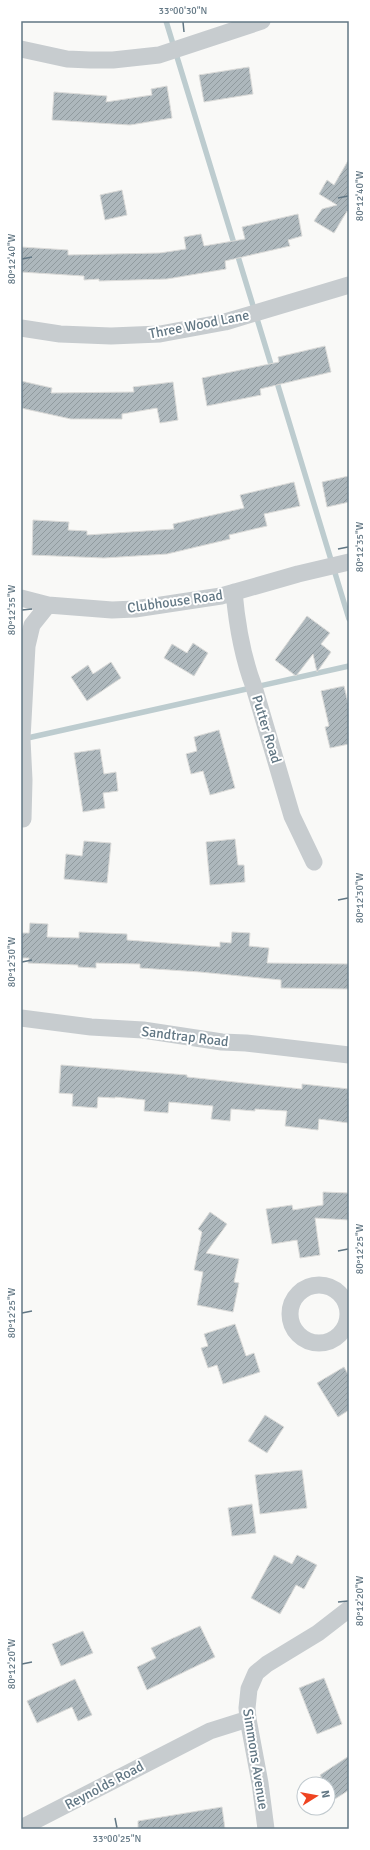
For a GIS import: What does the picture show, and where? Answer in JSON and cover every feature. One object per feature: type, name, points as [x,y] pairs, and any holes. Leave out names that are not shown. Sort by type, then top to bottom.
[{"type":"street","points":[[21,49],[67,59],[90,60],[113,60],[159,55],[262,21]]},
{"type":"street","name":"Three Wood Lane","points":[[21,328],[60,334],[111,336],[160,334],[225,322],[349,285]]},
{"type":"street","name":"Clubhouse Road","points":[[21,598],[48,605],[112,610],[135,609],[201,600],[349,562]]},
{"type":"street","name":"Putter Road","points":[[234,592],[237,626],[248,672],[292,816],[314,862]]},
{"type":"street","points":[[23,819],[24,780],[22,740],[27,646],[32,625],[48,605]]},
{"type":"street","name":"Sandtrap Road","points":[[21,1018],[143,1030],[222,1042],[246,1043],[349,1055]]},
{"type":"street","name":"Simmons Avenue","points":[[266,1829],[260,1782],[248,1719],[247,1708],[249,1689],[256,1673],[267,1664],[318,1633],[349,1609]]},
{"type":"street","name":"Reynolds Road","points":[[21,1828],[210,1731],[248,1719]]},
{"type":"building","points":[[249,67],[253,94],[204,102],[199,75]]},
{"type":"building","points":[[167,86],[172,118],[130,125],[52,120],[54,92],[107,96],[106,102],[152,95],[151,89]]},
{"type":"building","points":[[349,159],[349,213],[347,211],[334,233],[314,221],[322,209],[337,205],[319,194],[327,180],[334,185]]},
{"type":"building","points":[[122,190],[127,215],[105,220],[100,195]]},
{"type":"building","points":[[298,214],[302,236],[288,240],[290,246],[225,261],[226,269],[167,279],[99,281],[99,279],[84,280],[84,276],[21,272],[21,247],[68,250],[68,255],[160,253],[186,249],[184,237],[201,234],[204,246],[245,239],[242,227]]},
{"type":"building","points":[[325,346],[331,372],[260,389],[261,395],[207,406],[202,378],[279,362],[278,357]]},
{"type":"building","points":[[21,381],[52,388],[51,393],[134,392],[133,387],[173,382],[178,420],[160,423],[157,408],[122,414],[122,419],[71,419],[21,408]]},
{"type":"building","points":[[349,476],[349,502],[327,507],[322,482]]},
{"type":"building","points":[[294,482],[300,506],[264,514],[267,526],[229,535],[230,539],[167,554],[104,558],[32,555],[33,520],[69,522],[68,530],[87,531],[87,535],[174,529],[173,524],[244,508],[240,495]]},
{"type":"building","points":[[307,616],[330,633],[321,644],[331,652],[317,672],[313,654],[296,676],[275,660]]},
{"type":"building","points":[[193,643],[208,653],[194,676],[164,658],[172,644],[187,653]]},
{"type":"building","points":[[111,662],[121,678],[87,701],[71,677],[88,665],[93,674]]},
{"type":"building","points":[[344,686],[349,707],[349,744],[330,748],[325,727],[329,726],[321,691]]},
{"type":"building","points":[[219,730],[235,788],[210,795],[203,771],[191,774],[186,754],[197,751],[194,737]]},
{"type":"building","points":[[100,749],[104,774],[116,772],[118,791],[103,793],[105,808],[83,812],[74,753]]},
{"type":"building","points":[[235,839],[238,865],[244,865],[245,882],[210,885],[206,842]]},
{"type":"building","points":[[84,841],[111,843],[107,883],[64,879],[66,854],[82,856]]},
{"type":"building","points":[[30,923],[48,924],[47,937],[79,938],[79,932],[127,934],[127,940],[220,947],[220,942],[231,943],[232,932],[250,933],[249,946],[269,948],[267,963],[349,964],[349,989],[281,988],[281,980],[140,968],[140,964],[96,963],[96,968],[78,967],[78,965],[28,963],[29,958],[21,958],[21,933],[29,933]]},
{"type":"building","points":[[61,1065],[187,1075],[187,1077],[302,1089],[302,1084],[349,1089],[349,1123],[319,1119],[318,1130],[285,1126],[287,1111],[255,1109],[255,1111],[231,1109],[230,1121],[211,1119],[213,1106],[169,1102],[168,1113],[144,1111],[145,1100],[115,1097],[98,1097],[97,1108],[72,1106],[73,1094],[59,1093]]},
{"type":"building","points":[[323,1192],[349,1193],[349,1220],[315,1218],[320,1255],[300,1258],[297,1240],[272,1244],[266,1209],[292,1205],[293,1210],[323,1205]]},
{"type":"building","points":[[210,1212],[227,1224],[206,1253],[239,1259],[234,1282],[239,1283],[233,1312],[197,1305],[203,1272],[194,1270],[202,1232],[198,1229]]},
{"type":"building","points":[[235,1324],[246,1356],[254,1353],[260,1372],[223,1384],[217,1365],[208,1368],[201,1348],[208,1346],[204,1334]]},
{"type":"building","points":[[344,1367],[349,1376],[349,1410],[338,1417],[317,1383]]},
{"type":"building","points":[[265,1415],[284,1427],[267,1453],[248,1441]]},
{"type":"building","points":[[302,1470],[307,1508],[260,1514],[255,1475]]},
{"type":"building","points":[[252,1504],[256,1533],[232,1536],[228,1508]]},
{"type":"building","points":[[274,1555],[292,1564],[297,1555],[317,1565],[304,1589],[296,1585],[280,1614],[251,1598]]},
{"type":"building","points":[[200,1626],[215,1657],[147,1690],[137,1667],[156,1658],[151,1648]]},
{"type":"building","points":[[83,1631],[93,1653],[61,1666],[52,1644]]},
{"type":"building","points":[[324,1678],[342,1724],[317,1734],[299,1688]]},
{"type":"building","points":[[75,1679],[92,1715],[78,1721],[72,1707],[37,1723],[27,1701]]},
{"type":"building","points":[[349,1756],[349,1790],[336,1798],[336,1776],[320,1775]]},
{"type":"building","points":[[222,1807],[225,1829],[138,1829],[138,1821]]},
{"type":"waterway","points":[[166,21],[273,371]]},
{"type":"waterway","points":[[276,379],[349,619]]},
{"type":"waterway","points":[[23,739],[349,666]]}]
